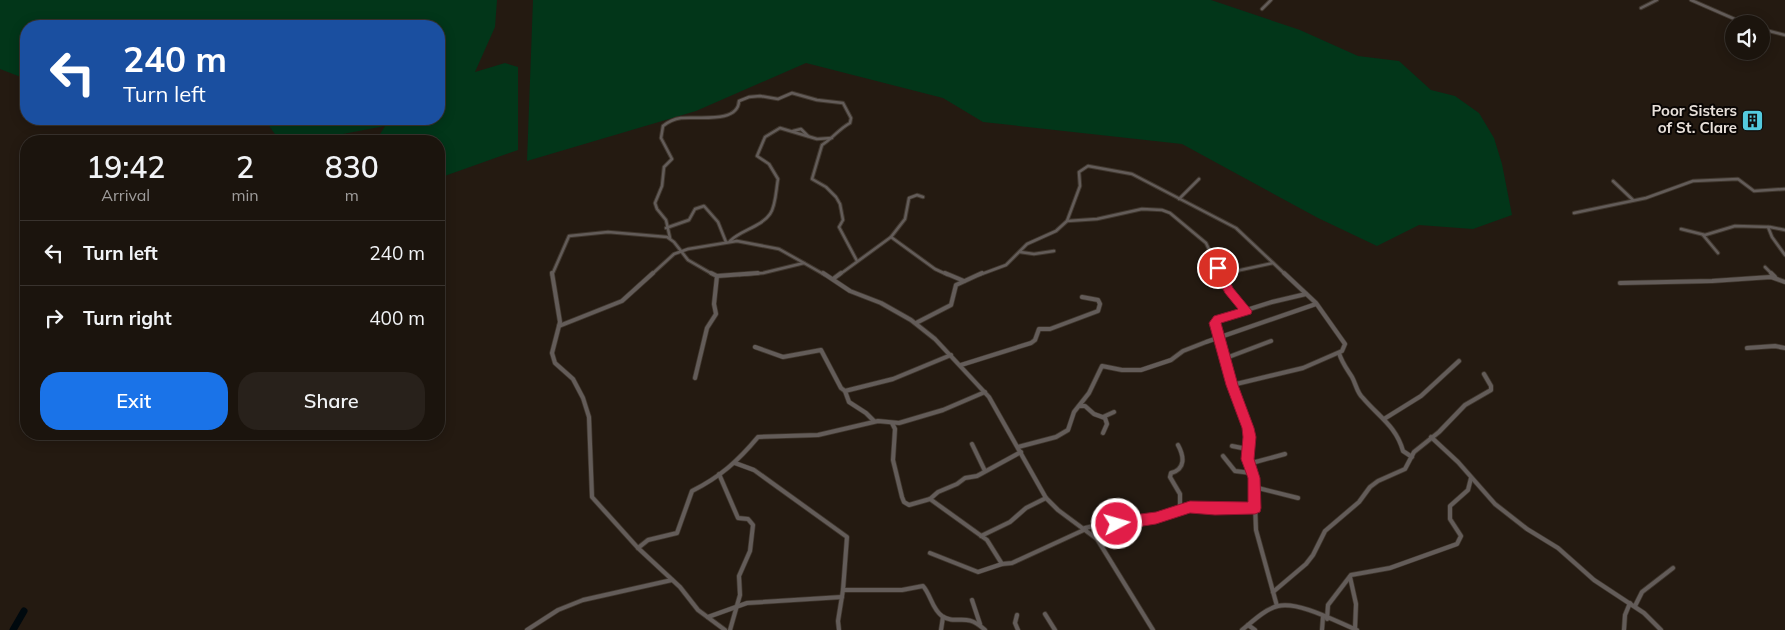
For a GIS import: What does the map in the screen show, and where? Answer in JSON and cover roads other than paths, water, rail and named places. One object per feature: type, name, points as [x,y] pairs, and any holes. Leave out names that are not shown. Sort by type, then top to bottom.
[{"type":"street","points":[[1262,8],[1271,0]]},
{"type":"street","points":[[1641,8],[1654,4],[1657,0]]},
{"type":"street","points":[[1691,0],[1725,15]]},
{"type":"street","points":[[1770,31],[1785,35]]},
{"type":"street","points":[[804,263],[763,273],[718,276],[688,260],[670,238],[665,218],[657,209],[655,203],[662,186],[664,167],[672,159],[660,134],[670,121],[685,118],[720,118],[734,112],[738,108],[739,101],[760,96],[778,100],[794,93],[817,100],[845,104],[851,121],[840,128],[833,138],[822,144],[812,180],[824,185],[840,201],[840,212],[843,220],[839,228],[857,261]]},
{"type":"street","points":[[728,242],[740,231],[753,226],[772,213],[778,179],[769,164],[758,158],[757,154],[765,137],[780,128],[788,132],[793,131],[817,139],[833,138]]},
{"type":"street","points":[[817,139],[822,144]]},
{"type":"street","points":[[916,323],[951,305],[955,287],[964,280],[1006,265],[1030,243],[1054,233],[1066,221],[1079,189],[1079,172],[1084,167],[1132,174],[1236,228],[1316,304],[1343,340],[1344,348],[1339,353],[1281,375],[1232,385]]},
{"type":"street","points":[[1574,213],[1646,198],[1678,185],[1700,180],[1738,179],[1750,189],[1756,191],[1785,189]]},
{"type":"street","points":[[1179,199],[1200,180]]},
{"type":"street","points":[[1613,181],[1633,200]]},
{"type":"street","points":[[833,279],[891,237],[905,220],[909,198],[917,195],[923,197]]},
{"type":"street","points":[[666,228],[688,220],[695,209],[704,206],[721,228],[728,242]]},
{"type":"street","points":[[1066,221],[1097,219],[1142,209],[1166,211],[1206,243],[1229,290],[1247,311]]},
{"type":"street","points":[[1681,229],[1703,235],[1735,226],[1768,227],[1785,230]]},
{"type":"street","points":[[1768,227],[1772,237],[1785,255]]},
{"type":"street","points":[[670,238],[608,232],[568,237],[552,274],[559,313],[559,326],[552,346],[555,363],[575,382],[584,400],[591,423],[592,497],[638,548],[672,580],[698,610],[725,630]]},
{"type":"street","points":[[1703,235],[1718,252]]},
{"type":"street","points":[[891,237],[935,269],[964,280]]},
{"type":"street","points":[[559,326],[604,310],[622,301],[680,251],[728,242],[746,242],[779,249],[833,279],[850,291],[881,303],[916,323],[961,365],[985,392],[1046,498],[1053,507],[1097,539],[1153,630]]},
{"type":"street","points":[[1020,252],[1031,254],[1054,251]]},
{"type":"street","points":[[1222,274],[1274,264]]},
{"type":"street","points":[[1765,267],[1777,279]]},
{"type":"street","points":[[695,378],[707,328],[716,314],[714,304],[718,276]]},
{"type":"street","points":[[1620,283],[1712,281],[1771,276],[1785,282]]},
{"type":"street","points":[[1277,606],[1256,530],[1254,478],[1248,464],[1248,428],[1232,385],[1215,323],[1216,320],[1272,302],[1306,294]]},
{"type":"street","points":[[961,365],[992,353],[1024,346],[1034,340],[1039,329],[1050,329],[1098,311],[1100,304],[1098,300],[1082,297]]},
{"type":"street","points":[[1018,447],[1032,442],[1045,441],[1065,433],[1070,427],[1074,412],[1089,393],[1102,366],[1122,370],[1141,370],[1171,360],[1183,351],[1316,304]]},
{"type":"street","points":[[1226,358],[1272,341]]},
{"type":"street","points":[[1747,348],[1775,346],[1785,348]]},
{"type":"street","points":[[755,347],[783,357],[821,350],[841,388],[845,390],[846,398],[854,408],[868,413],[874,421]]},
{"type":"street","points":[[1339,353],[1342,363],[1352,377],[1361,397],[1384,419],[1399,437],[1403,451],[1412,457]]},
{"type":"street","points":[[845,390],[893,379],[951,355]]},
{"type":"street","points":[[1384,419],[1421,396],[1459,361]]},
{"type":"street","points":[[1273,592],[1306,564],[1327,528],[1359,502],[1373,484],[1405,469],[1414,452],[1470,401],[1491,390],[1491,386],[1484,374]]},
{"type":"street","points":[[638,548],[648,540],[677,533],[692,491],[736,463],[756,438],[760,436],[818,435],[874,421],[899,423],[936,412],[985,392]]},
{"type":"street","points":[[1079,406],[1085,406],[1094,414],[1103,417],[1107,421],[1103,433]]},
{"type":"street","points":[[1103,417],[1114,412]]},
{"type":"street","points":[[892,423],[895,429]]},
{"type":"street","points":[[899,423],[895,429],[893,460],[904,502],[909,505],[932,497],[965,478],[975,478],[1021,452]]},
{"type":"street","points":[[1431,437],[1504,511],[1558,548],[1594,580],[1635,606],[1661,630]]},
{"type":"street","points":[[972,444],[985,471]]},
{"type":"street","points":[[1178,445],[1182,454],[1182,465],[1179,470],[1171,473],[1170,477],[1180,494],[1180,509]]},
{"type":"street","points":[[1232,446],[1247,449]]},
{"type":"street","points":[[1248,464],[1285,454]]},
{"type":"street","points":[[1224,456],[1235,470],[1252,473]]},
{"type":"street","points":[[736,463],[754,470],[845,534],[847,542],[844,590],[838,621],[839,630]]},
{"type":"street","points":[[719,474],[738,518],[748,519],[753,522],[750,551],[739,576],[738,606],[730,630]]},
{"type":"street","points":[[1322,630],[1328,605],[1350,576],[1355,573],[1390,568],[1457,544],[1461,536],[1450,520],[1450,506],[1468,490],[1471,477]]},
{"type":"street","points":[[1254,487],[1298,498]]},
{"type":"street","points":[[932,497],[936,503],[990,543],[1002,564]]},
{"type":"street","points":[[981,536],[1010,522],[1026,508],[1046,498]]},
{"type":"street","points":[[930,553],[978,572],[1002,564],[1012,563],[1085,529],[1102,524],[1156,518],[1180,509],[1196,507],[1215,509],[1255,508]]},
{"type":"street","points":[[1635,606],[1642,592],[1672,568]]},
{"type":"street","points":[[1242,630],[1277,606],[1287,605],[1315,613],[1353,629],[1356,604],[1350,576]]},
{"type":"street","points":[[527,630],[566,606],[592,597],[642,588],[672,580]]},
{"type":"street","points":[[844,590],[902,590],[923,586],[930,594],[937,611],[943,617],[954,620],[967,618],[984,628]]},
{"type":"street","points":[[707,617],[753,603],[842,597]]},
{"type":"street","points":[[972,600],[975,612],[984,628]]},
{"type":"street","points":[[1624,630],[1625,615],[1630,603]]},
{"type":"street","points":[[1045,614],[1055,630]]},
{"type":"street","points":[[1017,615],[1016,623],[1018,630]]},
{"type":"street","points":[[941,630],[943,617]]},
{"type":"street","points":[[1248,625],[1255,630]]},
{"type":"waterway","points":[[13,630],[24,611]]},
{"type":"place","name":"Poor Sisters of St. Clare","points":[[1753,120]]}]
